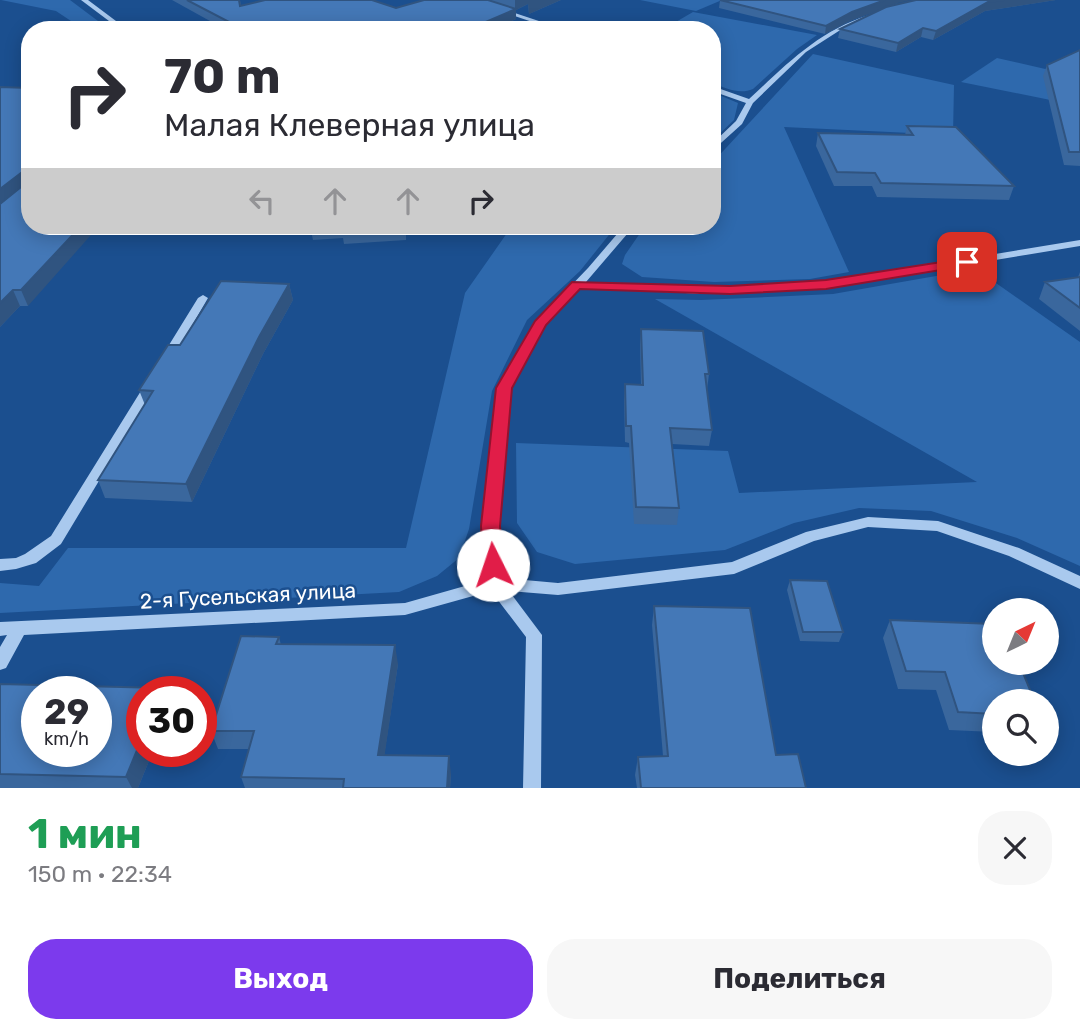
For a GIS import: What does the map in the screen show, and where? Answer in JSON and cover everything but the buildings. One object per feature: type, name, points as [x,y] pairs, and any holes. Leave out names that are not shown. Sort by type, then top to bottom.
[{"type":"street","points":[[84,0],[113,21]]},
{"type":"street","points":[[470,0],[537,21]]},
{"type":"street","points":[[517,14],[529,8]]},
{"type":"street","points":[[721,140],[739,122],[750,102],[804,51],[843,26],[880,13]]},
{"type":"street","points":[[721,91],[750,102]]},
{"type":"street","points":[[532,788],[534,635],[494,584],[491,526],[504,388],[540,324],[621,235]]},
{"type":"street","points":[[576,285],[706,291],[826,285],[1080,243]]},
{"type":"street","points":[[0,565],[10,566],[36,557],[56,540],[203,298]]},
{"type":"street","points":[[494,584],[558,589],[734,568],[811,536],[868,522],[938,526],[1014,552],[1080,583]]},
{"type":"street","name":"2-я Гусельская улица","points":[[0,628],[405,609],[494,584]]},
{"type":"street","points":[[0,663],[19,628]]},
{"type":"shaded area","points":[[1,0],[70,0],[98,21],[71,21],[56,11]]},
{"type":"shaded area","points":[[640,0],[722,0],[696,11]]},
{"type":"shaded area","points":[[693,12],[817,35],[797,49],[753,89],[732,90],[721,86],[721,21],[678,21]]},
{"type":"shaded area","points":[[813,54],[954,85],[953,135],[784,127],[849,272],[810,279],[714,282],[642,277],[622,264],[639,235],[721,235],[721,153]]},
{"type":"shaded area","points":[[997,58],[1080,77],[1080,106],[961,82]]},
{"type":"shaded area","points":[[721,96],[738,103],[734,120],[721,132]]},
{"type":"shaded area","points":[[506,235],[609,235],[580,271],[527,320],[492,391],[469,529],[459,558],[437,576],[399,592],[0,613],[0,583],[39,586],[68,548],[406,548],[465,293]]},
{"type":"shaded area","points":[[976,269],[1080,342],[1080,566],[1017,538],[931,511],[859,508],[794,523],[725,550],[575,564],[537,552],[517,523],[516,443],[728,451],[739,493],[977,482],[655,299],[701,300],[833,294]]},
{"type":"route","points":[[493,565],[491,526],[504,388],[540,324],[576,285],[706,291],[826,285],[967,262]]}]
